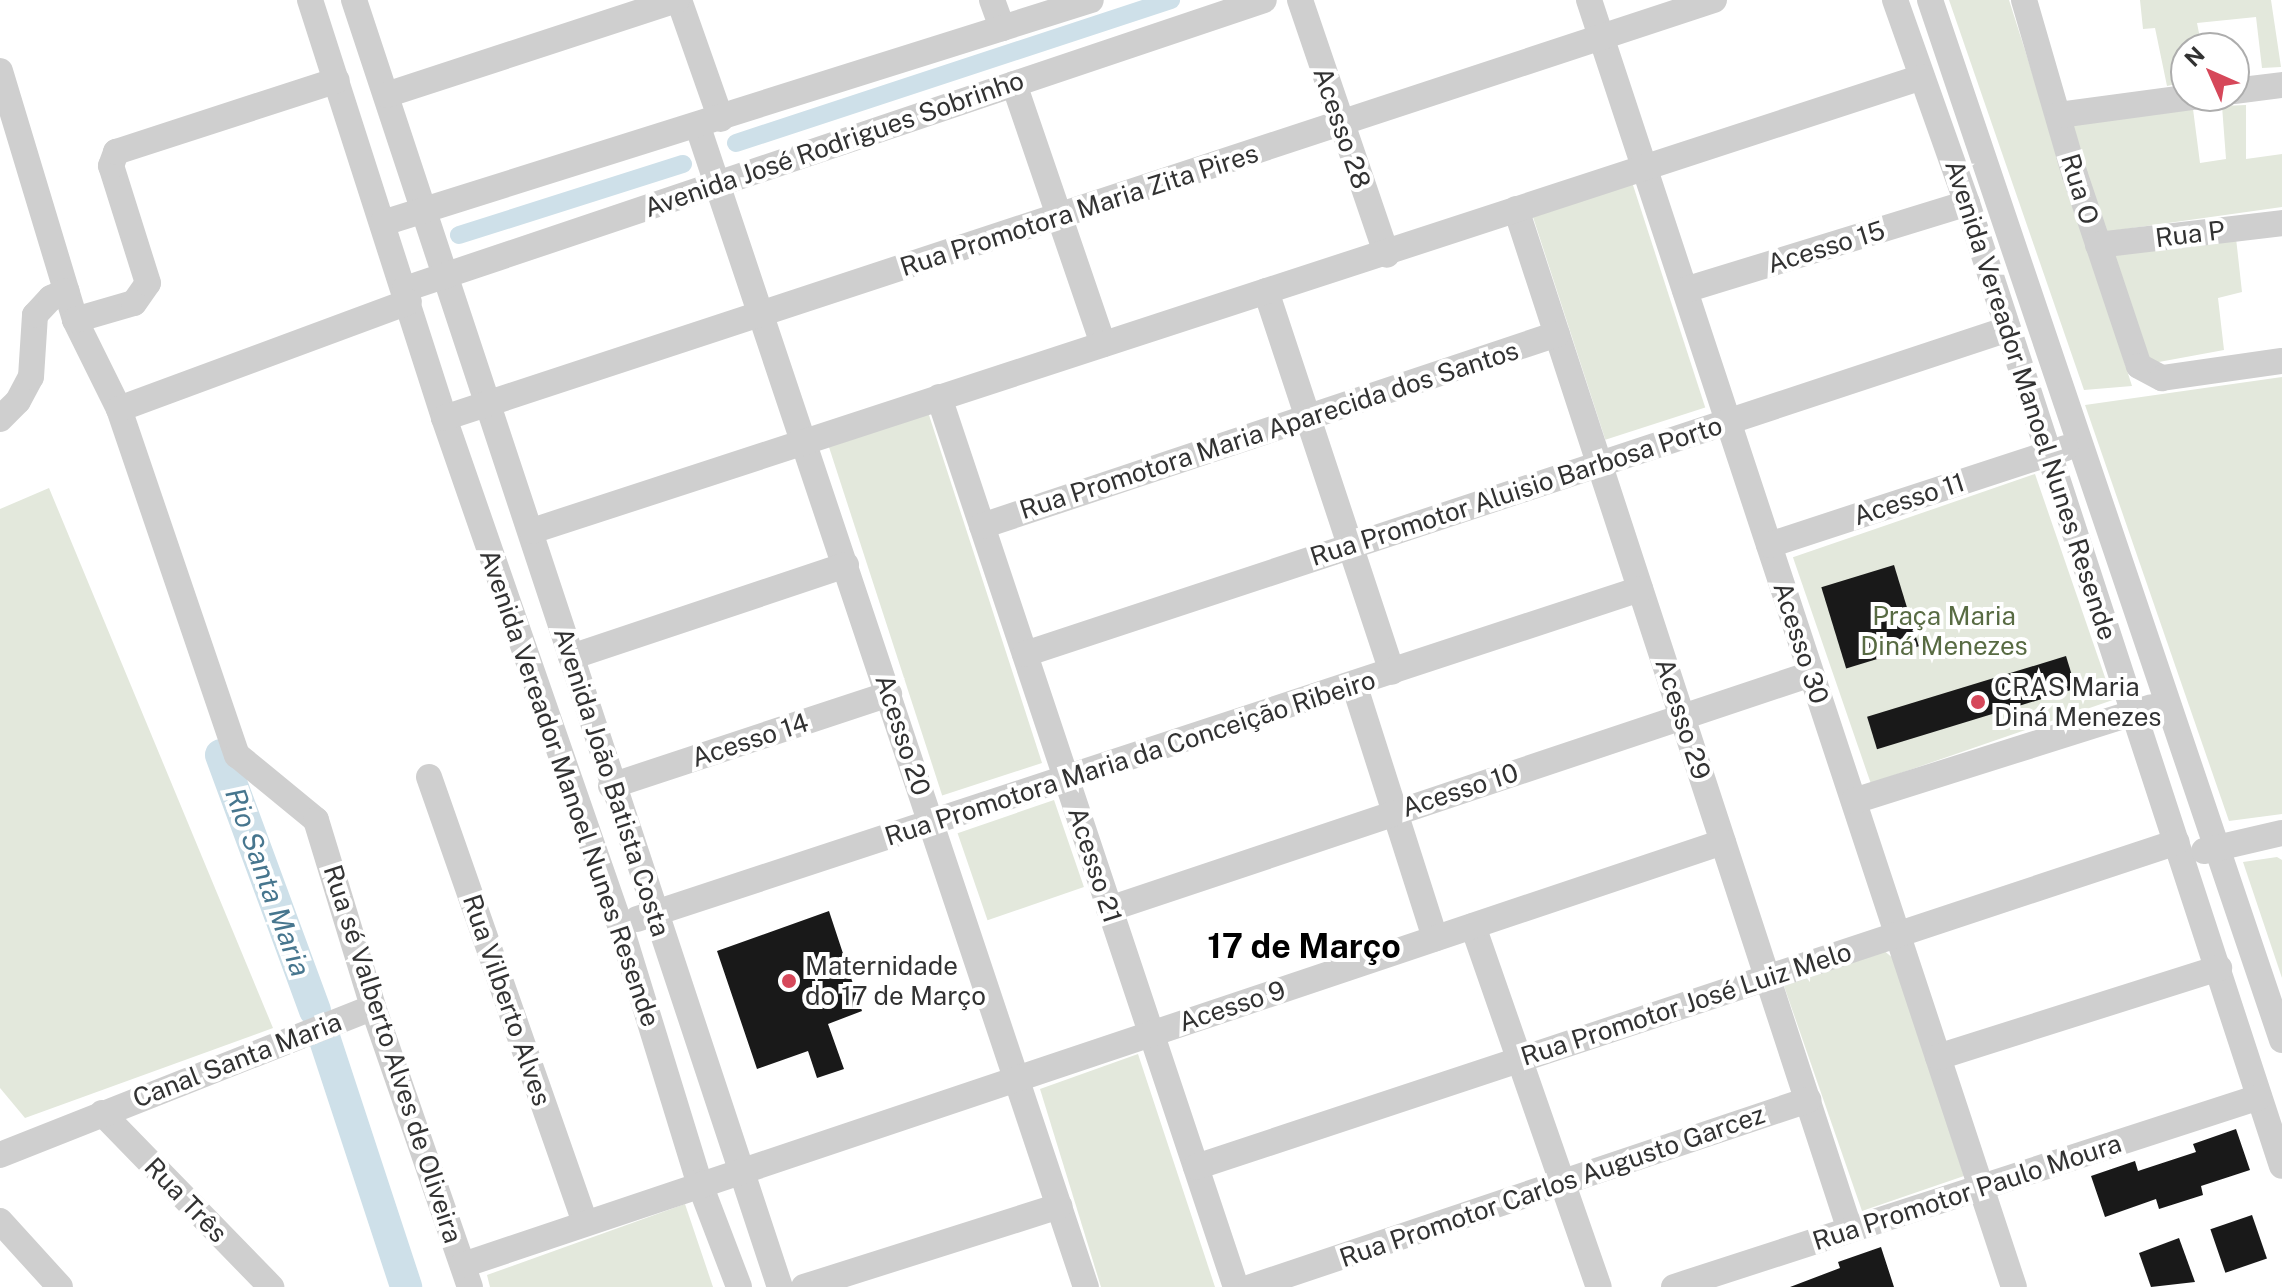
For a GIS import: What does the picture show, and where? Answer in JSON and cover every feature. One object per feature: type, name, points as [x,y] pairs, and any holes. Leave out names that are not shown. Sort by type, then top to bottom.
[{"type":"street","name":"Avenida Vereador Manoel Nunes Resende","points":[[310,0],[444,418],[620,925],[699,1182],[739,1287]]},
{"type":"street","name":"Avenida João Batista Costa","points":[[354,0],[532,531],[611,786],[780,1287]]},
{"type":"street","points":[[386,95],[678,0]]},
{"type":"street","name":"Acesso 20","points":[[678,0],[710,123],[719,183],[1086,1287]]},
{"type":"street","points":[[992,0],[1002,28]]},
{"type":"street","name":"Avenida José Rodrigues Sobrinho","points":[[383,223],[710,123],[1091,0]]},
{"type":"street","name":"Avenida José Rodrigues Sobrinho","points":[[119,409],[407,295],[445,276],[1264,0]]},
{"type":"street","name":"Acesso 28","points":[[1300,0],[1340,126],[1387,255]]},
{"type":"street","name":"Acesso 30","points":[[1589,0],[2014,1287]]},
{"type":"street","name":"Rua Promotora Maria Zita Pires","points":[[444,418],[1059,215],[1340,126],[1714,0]]},
{"type":"street","name":"Avenida Vereador Manoel Nunes Resende","points":[[1895,0],[1967,203],[2282,1166]]},
{"type":"street","name":"Avenida Vereador Manoel Nunes Resende","points":[[1930,0],[2170,701],[2282,1040]]},
{"type":"street","name":"Rua O","points":[[2024,0],[2098,245],[2137,360],[2147,374],[2162,378],[2282,361]]},
{"type":"street","points":[[0,71],[75,320],[119,409]]},
{"type":"street","points":[[532,531],[1266,291],[1387,255],[1516,209],[1922,77]]},
{"type":"street","points":[[75,320],[134,303],[148,283],[111,166],[116,152],[337,80]]},
{"type":"street","points":[[1014,84],[1103,344]]},
{"type":"street","points":[[2250,89],[2282,85]]},
{"type":"street","points":[[2059,115],[2170,100]]},
{"type":"street","name":"Acesso 15","points":[[1685,290],[1967,203]]},
{"type":"street","name":"Acesso 29","points":[[1516,209],[1850,1230]]},
{"type":"street","name":"Rua P","points":[[2098,245],[2282,223]]},
{"type":"street","points":[[0,419],[18,401],[31,377],[35,315],[51,298],[67,291]]},
{"type":"street","points":[[1266,291],[1392,672]]},
{"type":"street","name":"Rua Promotor Aluisio Barbosa Porto","points":[[1025,654],[2008,329]]},
{"type":"street","name":"Rua Promotora Maria Aparecida dos Santos","points":[[982,526],[1557,334]]},
{"type":"street","name":"Acesso 21","points":[[939,397],[1236,1287]]},
{"type":"street","name":"Rua sé Valberto Alves de Oliveira","points":[[119,409],[237,755],[316,820],[373,1007],[466,1276]]},
{"type":"street","name":"Acesso 11","points":[[1769,545],[2081,443]]},
{"type":"street","points":[[571,657],[846,565]]},
{"type":"street","name":"Rua Promotora Maria da Conceição Ribeiro","points":[[620,925],[933,825],[1640,589]]},
{"type":"street","name":"Acesso 10","points":[[1109,909],[1811,674]]},
{"type":"street","points":[[1354,684],[1435,938]]},
{"type":"street","name":"Acesso 14","points":[[611,786],[889,694]]},
{"type":"street","points":[[1854,801],[2170,701]]},
{"type":"street","name":"Rua Vilberto Alves","points":[[429,777],[585,1222]]},
{"type":"street","name":"Rua Promotor José Luiz Melo","points":[[1196,1167],[1897,934],[2181,851],[2282,833]]},
{"type":"street","name":"Acesso 9","points":[[466,1276],[585,1222],[699,1182],[1723,842]]},
{"type":"street","points":[[1473,926],[1599,1287]]},
{"type":"street","points":[[1938,1057],[2219,968]]},
{"type":"street","name":"Canal Santa Maria","points":[[0,1155],[373,1007]]},
{"type":"street","name":"Rua Promotor Paulo Moura","points":[[1683,1286],[2259,1097]]},
{"type":"street","name":"Rua Promotor Carlos Augusto Garcez","points":[[1251,1287],[1808,1100]]},
{"type":"street","name":"Rua Três","points":[[102,1113],[271,1287]]},
{"type":"street","points":[[804,1287],[1059,1206]]},
{"type":"street","points":[[0,1221],[60,1287]]},
{"type":"green space","points":[[1949,0],[2009,0],[2132,386],[2084,390]]},
{"type":"green space","points":[[2140,0],[2271,0],[2281,67],[2262,68],[2256,17],[2197,23],[2199,32],[2170,32],[2170,85],[2167,86],[2155,28],[2143,29]]},
{"type":"green space","points":[[2170,112],[2193,112],[2200,163],[2226,159],[2222,112],[2246,112],[2246,159],[2282,154],[2282,207],[2104,232],[2071,123]]},
{"type":"green space","points":[[1632,182],[1705,407],[1605,440],[1532,214]]},
{"type":"green space","points":[[2236,238],[2242,292],[2218,298],[2224,350],[2148,364],[2109,254]]},
{"type":"green space","points":[[2282,377],[2282,814],[2229,821],[2085,405]]},
{"type":"green space","points":[[928,412],[1042,763],[942,795],[828,444]]},
{"type":"green space","name":"Praça Maria Diná Menezes","points":[[2035,474],[2113,700],[1871,783],[1793,557]]},
{"type":"green space","points":[[49,488],[273,1028],[25,1118],[0,1088],[0,509]]},
{"type":"green space","points":[[1054,800],[1084,887],[988,920],[958,833]]},
{"type":"green space","points":[[2277,857],[2282,860],[2282,978],[2243,862]]},
{"type":"green space","points":[[1882,949],[1894,959],[1964,1176],[1862,1211],[1784,986],[1789,979]]},
{"type":"green space","points":[[1138,1054],[1215,1287],[1101,1287],[1040,1089]]},
{"type":"green space","points":[[685,1204],[713,1287],[490,1287],[487,1275]]},
{"type":"building","points":[[1894,565],[1919,646],[1846,669],[1821,587]]},
{"type":"building","name":"CRAS Maria Diná Menezes","points":[[2066,656],[2076,689],[1877,749],[1867,717]]},
{"type":"building","name":"Maternidade do 17 de Março","points":[[829,911],[862,1011],[828,1024],[844,1069],[817,1078],[808,1051],[757,1069],[717,951]]},
{"type":"building","points":[[2236,1129],[2250,1170],[2201,1186],[2203,1195],[2159,1209],[2156,1199],[2105,1217],[2091,1176],[2135,1161],[2138,1171],[2196,1152],[2193,1144]]},
{"type":"building","points":[[2252,1215],[2267,1258],[2225,1273],[2210,1229]]},
{"type":"building","points":[[2179,1238],[2195,1282],[2151,1287],[2139,1253]]},
{"type":"building","points":[[1881,1247],[1894,1287],[1790,1287],[1840,1268],[1838,1262]]},
{"type":"waterway","points":[[736,143],[1171,0]]},
{"type":"waterway","points":[[459,235],[683,164]]},
{"type":"waterway","name":"Rio Santa Maria","points":[[221,755],[315,1010]]},
{"type":"waterway","name":"Rio Santa Maria","points":[[325,1040],[406,1287]]},
{"type":"place","name":"CRAS Maria Diná Menezes","points":[[1978,702]]},
{"type":"place","name":"Maternidade do 17 de Março","points":[[789,981]]},
{"type":"district","name":"17 de Março","points":[[1304,947]]}]
